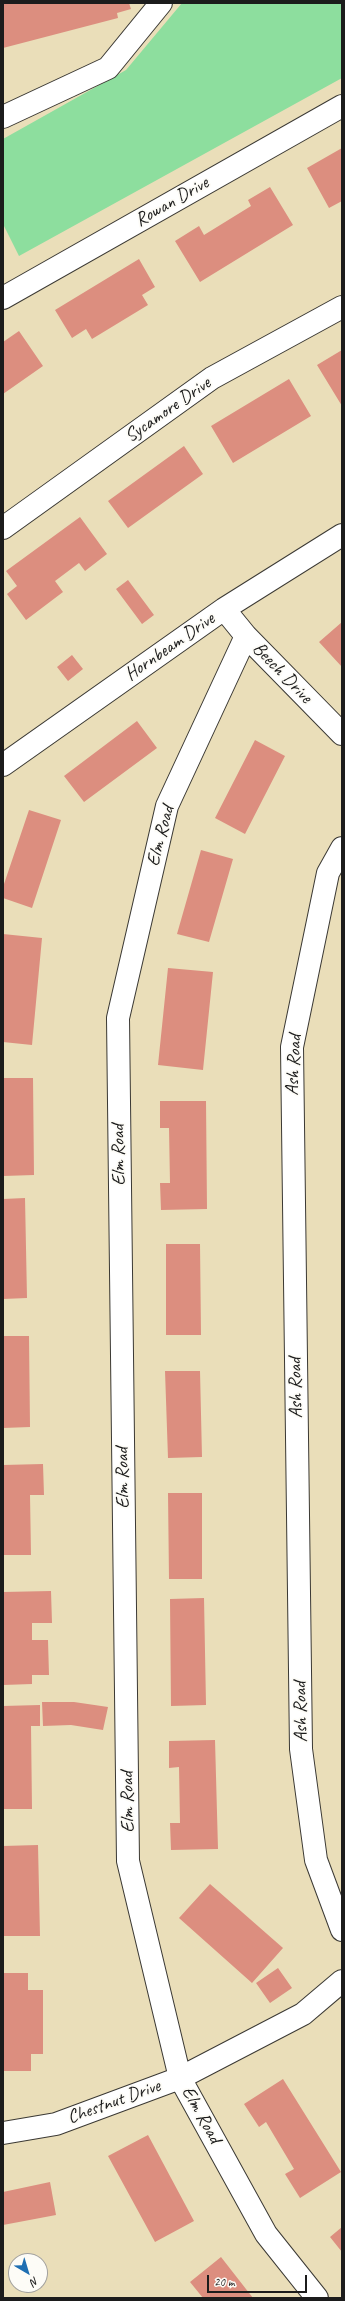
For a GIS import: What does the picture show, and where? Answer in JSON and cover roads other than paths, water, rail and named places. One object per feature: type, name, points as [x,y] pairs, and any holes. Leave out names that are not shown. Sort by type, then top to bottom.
[{"type":"street","points":[[3,117],[108,68],[161,3]]},
{"type":"street","name":"Rowan Drive","points":[[3,298],[342,106]]},
{"type":"street","name":"Sycamore Drive","points":[[3,528],[212,378],[342,307]]},
{"type":"street","name":"Hornbeam Drive","points":[[3,765],[224,609],[342,536]]},
{"type":"street","name":"Beech Drive","points":[[224,609],[246,636],[342,734]]},
{"type":"street","name":"Elm Road","points":[[246,636],[167,806],[118,1018],[128,1861],[180,2078],[266,2234],[317,2298]]},
{"type":"street","name":"Ash Road","points":[[342,848],[328,873],[292,1047],[301,1749],[316,1860],[342,1930]]},
{"type":"street","name":"Chestnut Drive","points":[[3,2133],[56,2124],[180,2078],[303,2014],[342,1981]]}]
